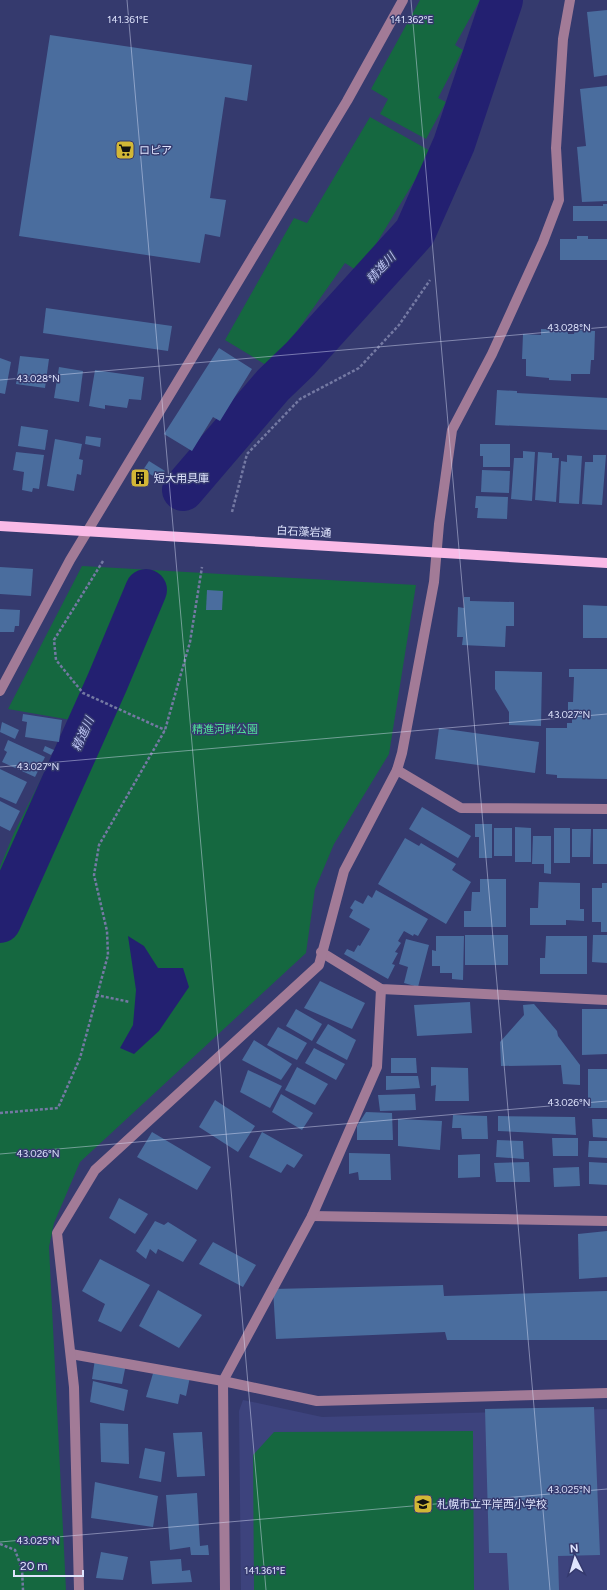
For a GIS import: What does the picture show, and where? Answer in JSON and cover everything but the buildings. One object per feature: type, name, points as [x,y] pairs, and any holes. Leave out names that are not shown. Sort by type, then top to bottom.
[{"type":"main road","name":"白石藻岩通","points":[[0,526],[607,562]]},
{"type":"street","points":[[0,691],[70,560],[347,101],[403,0]]},
{"type":"street","points":[[79,1590],[74,1387],[58,1233],[95,1170],[319,965],[321,952],[344,871],[397,770],[402,753],[433,590],[452,430],[492,354],[543,242],[559,200],[556,148],[563,39],[570,0]]},
{"type":"street","points":[[397,770],[461,808],[607,809]]},
{"type":"street","points":[[321,952],[381,989],[607,1000]]},
{"type":"street","points":[[225,1590],[223,1381],[312,1216],[377,1067],[381,989]]},
{"type":"street","points":[[312,1216],[607,1221]]},
{"type":"street","points":[[71,1354],[223,1381],[317,1401],[607,1393]]},
{"type":"path","points":[[232,512],[247,454],[300,399],[359,368],[399,325],[430,280]]},
{"type":"path","points":[[103,561],[54,640],[56,660],[83,693],[91,698],[165,730]]},
{"type":"path","points":[[0,1113],[58,1108],[80,1058],[108,947],[107,931],[94,875],[99,845],[165,730],[190,642],[202,567]]},
{"type":"path","points":[[96,995],[130,1002]]},
{"type":"path","points":[[0,1544],[15,1550],[22,1569],[23,1590]]},
{"type":"shaded area","points":[[128,936],[144,946],[158,968],[183,968],[189,987],[159,1031],[134,1054],[120,1048],[133,1025],[136,990]]},
{"type":"shaded area","name":"札幌市立平岸西小学校","points":[[243,1400],[322,1417],[607,1409],[607,1590],[241,1590],[239,1411]]},
{"type":"green space","points":[[420,0],[480,0],[455,45],[463,50],[438,98],[446,102],[426,139],[380,114],[388,99],[371,89]]},
{"type":"green space","points":[[370,117],[432,152],[359,272],[345,263],[271,368],[225,340],[294,218],[307,223]]},
{"type":"green space","name":"精進河畔公園","points":[[82,566],[416,585],[389,754],[334,844],[315,889],[306,953],[80,1162],[54,1223],[49,1247],[66,1590],[0,1590],[0,867],[14,833],[71,720],[8,709]]},
{"type":"green space","points":[[473,1431],[474,1590],[254,1590],[253,1455],[274,1432]]},
{"type":"waterway","name":"精進川","points":[[183,490],[273,385],[300,359],[415,232],[454,144],[502,0]]},
{"type":"waterway","name":"精進川","points":[[0,922],[107,683],[146,590]]},
{"type":"place","name":"ロピア","points":[[125,150]]},
{"type":"place","name":"短大用具庫","points":[[140,478]]},
{"type":"place","name":"札幌市立平岸西小学校","points":[[423,1504]]}]
